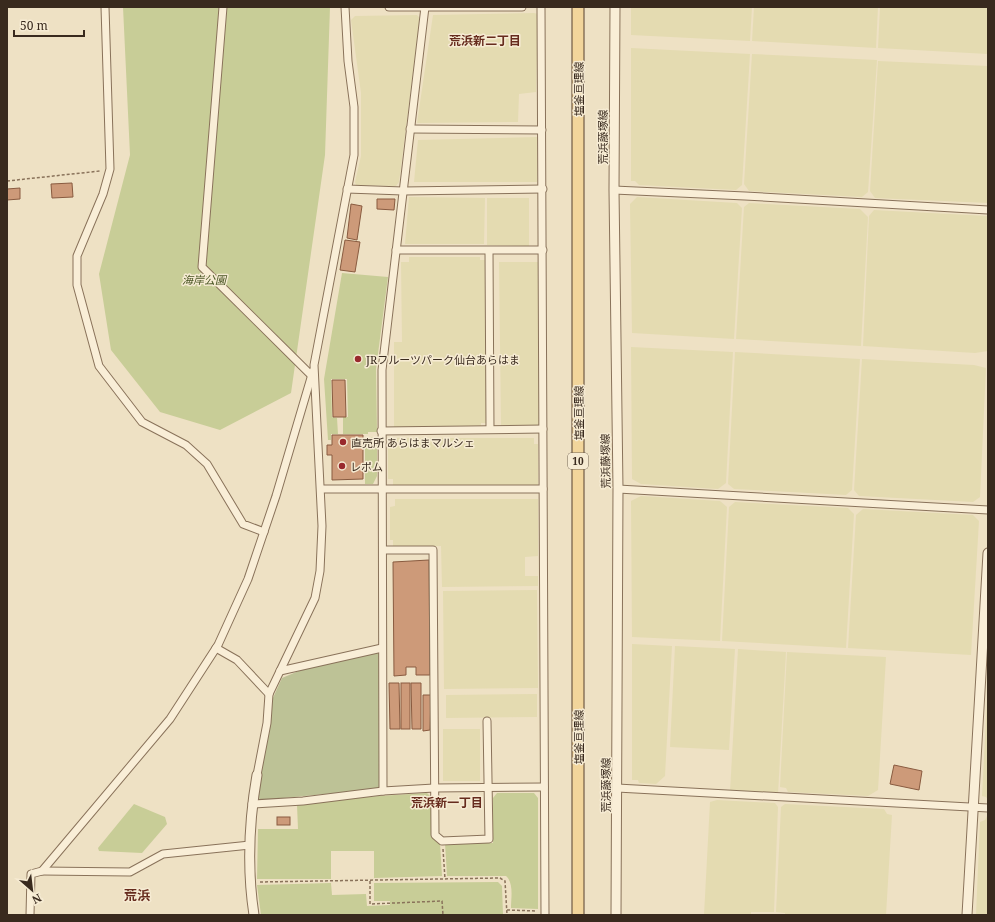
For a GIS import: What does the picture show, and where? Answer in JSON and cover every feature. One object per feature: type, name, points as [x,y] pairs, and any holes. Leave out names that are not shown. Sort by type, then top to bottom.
[{"type":"main road","name":"塩釜亘理線","points":[[578,7],[578,915]]},
{"type":"street","points":[[105,7],[110,170],[103,194],[77,256],[77,285],[99,366],[142,422],[186,445],[207,464],[243,524],[264,532]]},
{"type":"street","points":[[223,7],[202,267],[312,375]]},
{"type":"street","points":[[42,871],[170,719],[216,648],[248,579],[312,375],[354,155],[354,107],[348,60],[345,7]]},
{"type":"street","points":[[389,7],[522,7]]},
{"type":"street","points":[[383,791],[384,682],[382,648],[382,370],[425,7]]},
{"type":"street","points":[[541,7],[543,188],[544,787],[542,913]]},
{"type":"street","name":"荒浜藤塚線","points":[[615,7],[614,190],[618,489],[616,915]]},
{"type":"street","points":[[410,129],[542,130]]},
{"type":"street","points":[[347,189],[403,191],[543,188]]},
{"type":"street","points":[[614,190],[988,210]]},
{"type":"street","points":[[396,250],[543,250]]},
{"type":"street","points":[[489,251],[490,429]]},
{"type":"street","points":[[254,915],[251,894],[250,844],[252,804],[266,723],[269,694],[314,598],[322,552],[321,489],[314,365]]},
{"type":"street","points":[[381,430],[543,429]]},
{"type":"street","points":[[321,489],[543,489]]},
{"type":"street","points":[[618,489],[988,510]]},
{"type":"street","points":[[382,550],[433,550],[434,788],[436,835],[442,842],[489,839],[487,721]]},
{"type":"street","points":[[967,915],[988,553]]},
{"type":"street","points":[[216,648],[237,660],[269,694]]},
{"type":"street","points":[[280,671],[382,648]]},
{"type":"street","points":[[252,804],[303,801],[383,791],[434,788],[544,787]]},
{"type":"street","points":[[617,788],[988,808]]},
{"type":"street","points":[[30,915],[31,874],[42,871],[130,872],[163,854],[250,844]]},
{"type":"path","points":[[7,181],[110,170]]},
{"type":"path","points":[[443,845],[445,879]]},
{"type":"path","points":[[256,882],[500,878],[505,881],[506,886],[507,915]]},
{"type":"path","points":[[370,881],[370,904],[442,901],[443,915]]},
{"type":"path","points":[[507,910],[542,913]]},
{"type":"shaded area","points":[[631,7],[752,7],[750,41],[631,35]]},
{"type":"shaded area","points":[[754,7],[878,7],[876,48],[752,41]]},
{"type":"shaded area","points":[[880,7],[988,7],[988,54],[878,48]]},
{"type":"shaded area","points":[[538,14],[536,92],[519,94],[518,122],[417,123],[433,15]]},
{"type":"shaded area","points":[[417,15],[420,18],[399,182],[396,186],[356,185],[355,182],[361,156],[361,93],[351,20],[355,16]]},
{"type":"shaded area","points":[[631,48],[750,54],[742,185],[736,190],[639,185],[635,181],[631,181]]},
{"type":"shaded area","points":[[752,54],[877,60],[868,192],[862,197],[749,191],[744,184]]},
{"type":"shaded area","points":[[878,61],[988,66],[988,203],[875,198],[870,191]]},
{"type":"shaded area","points":[[537,137],[537,182],[414,182],[418,140]]},
{"type":"shaded area","points":[[409,197],[485,198],[484,244],[405,244]]},
{"type":"shaded area","points":[[637,197],[737,203],[742,208],[734,339],[632,333],[630,204]]},
{"type":"shaded area","points":[[487,198],[529,198],[529,246],[487,245]]},
{"type":"shaded area","points":[[749,203],[860,209],[868,217],[861,346],[736,339],[744,207]]},
{"type":"shaded area","points":[[874,210],[988,216],[988,351],[975,353],[863,346],[869,216]]},
{"type":"shaded area","points":[[409,257],[480,257],[480,260],[486,260],[487,423],[481,423],[481,427],[394,427],[394,342],[402,342],[401,262],[409,262]]},
{"type":"shaded area","points":[[499,262],[538,262],[539,425],[501,425]]},
{"type":"shaded area","points":[[631,347],[733,352],[726,483],[718,489],[641,484],[632,479]]},
{"type":"shaded area","points":[[735,352],[860,359],[852,490],[846,495],[734,489],[728,484]]},
{"type":"shaded area","points":[[862,359],[974,365],[986,368],[980,497],[973,502],[859,496],[854,490]]},
{"type":"shaded area","points":[[393,438],[534,438],[534,444],[538,444],[538,486],[393,486],[393,479],[388,479],[388,443],[393,443]]},
{"type":"shaded area","points":[[641,496],[720,501],[727,507],[720,641],[632,637],[631,501]]},
{"type":"shaded area","points":[[395,499],[538,499],[538,556],[525,557],[525,576],[538,576],[538,586],[442,587],[441,546],[393,547],[393,540],[390,540],[390,507],[395,506]]},
{"type":"shaded area","points":[[735,502],[848,508],[854,514],[846,648],[722,641],[729,507]]},
{"type":"shaded area","points":[[863,509],[973,515],[979,521],[971,655],[848,648],[856,515]]},
{"type":"shaded area","points":[[537,590],[538,688],[444,689],[443,591]]},
{"type":"shaded area","points":[[632,644],[672,646],[665,776],[656,784],[639,783],[638,780],[632,780]]},
{"type":"shaded area","points":[[675,646],[735,649],[729,750],[670,747]]},
{"type":"shaded area","points":[[738,649],[786,652],[778,794],[730,792]]},
{"type":"shaded area","points":[[787,652],[886,657],[878,790],[868,796],[788,792],[786,788],[780,787]]},
{"type":"shaded area","points":[[988,682],[988,800],[986,797],[982,796]]},
{"type":"shaded area","points":[[537,694],[537,717],[446,718],[446,695]]},
{"type":"shaded area","points":[[443,729],[480,729],[480,781],[443,781]]},
{"type":"shaded area","points":[[717,800],[775,803],[778,807],[774,912],[751,912],[751,915],[704,915],[710,802]]},
{"type":"shaded area","points":[[785,804],[884,809],[887,814],[892,815],[886,915],[785,915],[785,913],[776,912],[781,807]]},
{"type":"shaded area","points":[[988,814],[988,915],[976,915],[980,822],[985,820]]},
{"type":"green space","name":"海岸公園","points":[[123,7],[330,7],[325,155],[291,393],[220,430],[160,412],[111,350],[99,274],[130,155]]},
{"type":"green space","points":[[342,273],[388,277],[376,369],[377,432],[368,432],[368,434],[343,434],[343,417],[348,417],[347,379],[331,379],[332,417],[337,418],[338,434],[331,434],[331,440],[328,440],[324,379]]},
{"type":"green space","points":[[371,437],[377,437],[377,476],[373,484],[365,484],[365,439],[370,439]]},
{"type":"green space","points":[[376,652],[382,656],[381,785],[378,789],[262,800],[258,798],[272,700],[282,678],[301,670]]},
{"type":"green space","points":[[427,793],[432,798],[440,843],[442,876],[374,878],[374,851],[331,851],[331,879],[257,879],[258,829],[298,829],[297,805],[363,797]]},
{"type":"green space","points":[[497,793],[534,793],[538,798],[538,909],[511,908],[511,887],[509,879],[506,876],[447,876],[445,843],[493,843],[493,798]]},
{"type":"green space","points":[[134,804],[165,817],[167,824],[142,853],[99,851],[98,848]]},
{"type":"green space","points":[[498,882],[502,886],[503,915],[261,915],[257,885],[331,883],[332,895],[366,894],[367,906],[390,905],[390,901],[374,901],[374,883]]},
{"type":"building","points":[[72,183],[73,197],[52,198],[51,184]]},
{"type":"building","points":[[20,188],[20,199],[7,200],[7,189]]},
{"type":"building","points":[[377,199],[395,199],[394,210],[377,209]]},
{"type":"building","points":[[351,204],[362,206],[357,240],[347,238]]},
{"type":"building","points":[[345,240],[360,242],[355,272],[340,270]]},
{"type":"building","points":[[332,380],[345,380],[346,417],[333,417]]},
{"type":"building","points":[[332,435],[363,435],[363,479],[332,480],[332,455],[327,455],[327,445],[332,445]]},
{"type":"building","points":[[429,560],[430,675],[416,675],[416,667],[406,667],[406,675],[394,676],[393,562]]},
{"type":"building","points":[[389,683],[399,683],[400,729],[390,729]]},
{"type":"building","points":[[401,683],[410,683],[410,729],[401,729]]},
{"type":"building","points":[[411,683],[421,683],[421,729],[412,729]]},
{"type":"building","points":[[423,695],[431,695],[430,730],[423,731]]},
{"type":"building","points":[[894,765],[922,771],[919,790],[890,784]]},
{"type":"building","points":[[277,817],[290,817],[290,825],[277,825]]},
{"type":"place","name":"JRフルーツパーク仙台あらはま","points":[[358,359]]},
{"type":"place","name":"直売所 あらはまマルシェ","points":[[343,442]]},
{"type":"place","name":"レポム","points":[[342,466]]},
{"type":"district","name":"荒浜新二丁目","points":[[485,40]]},
{"type":"district","name":"荒浜新一丁目","points":[[447,802]]},
{"type":"district","name":"荒浜","points":[[137,895]]}]
